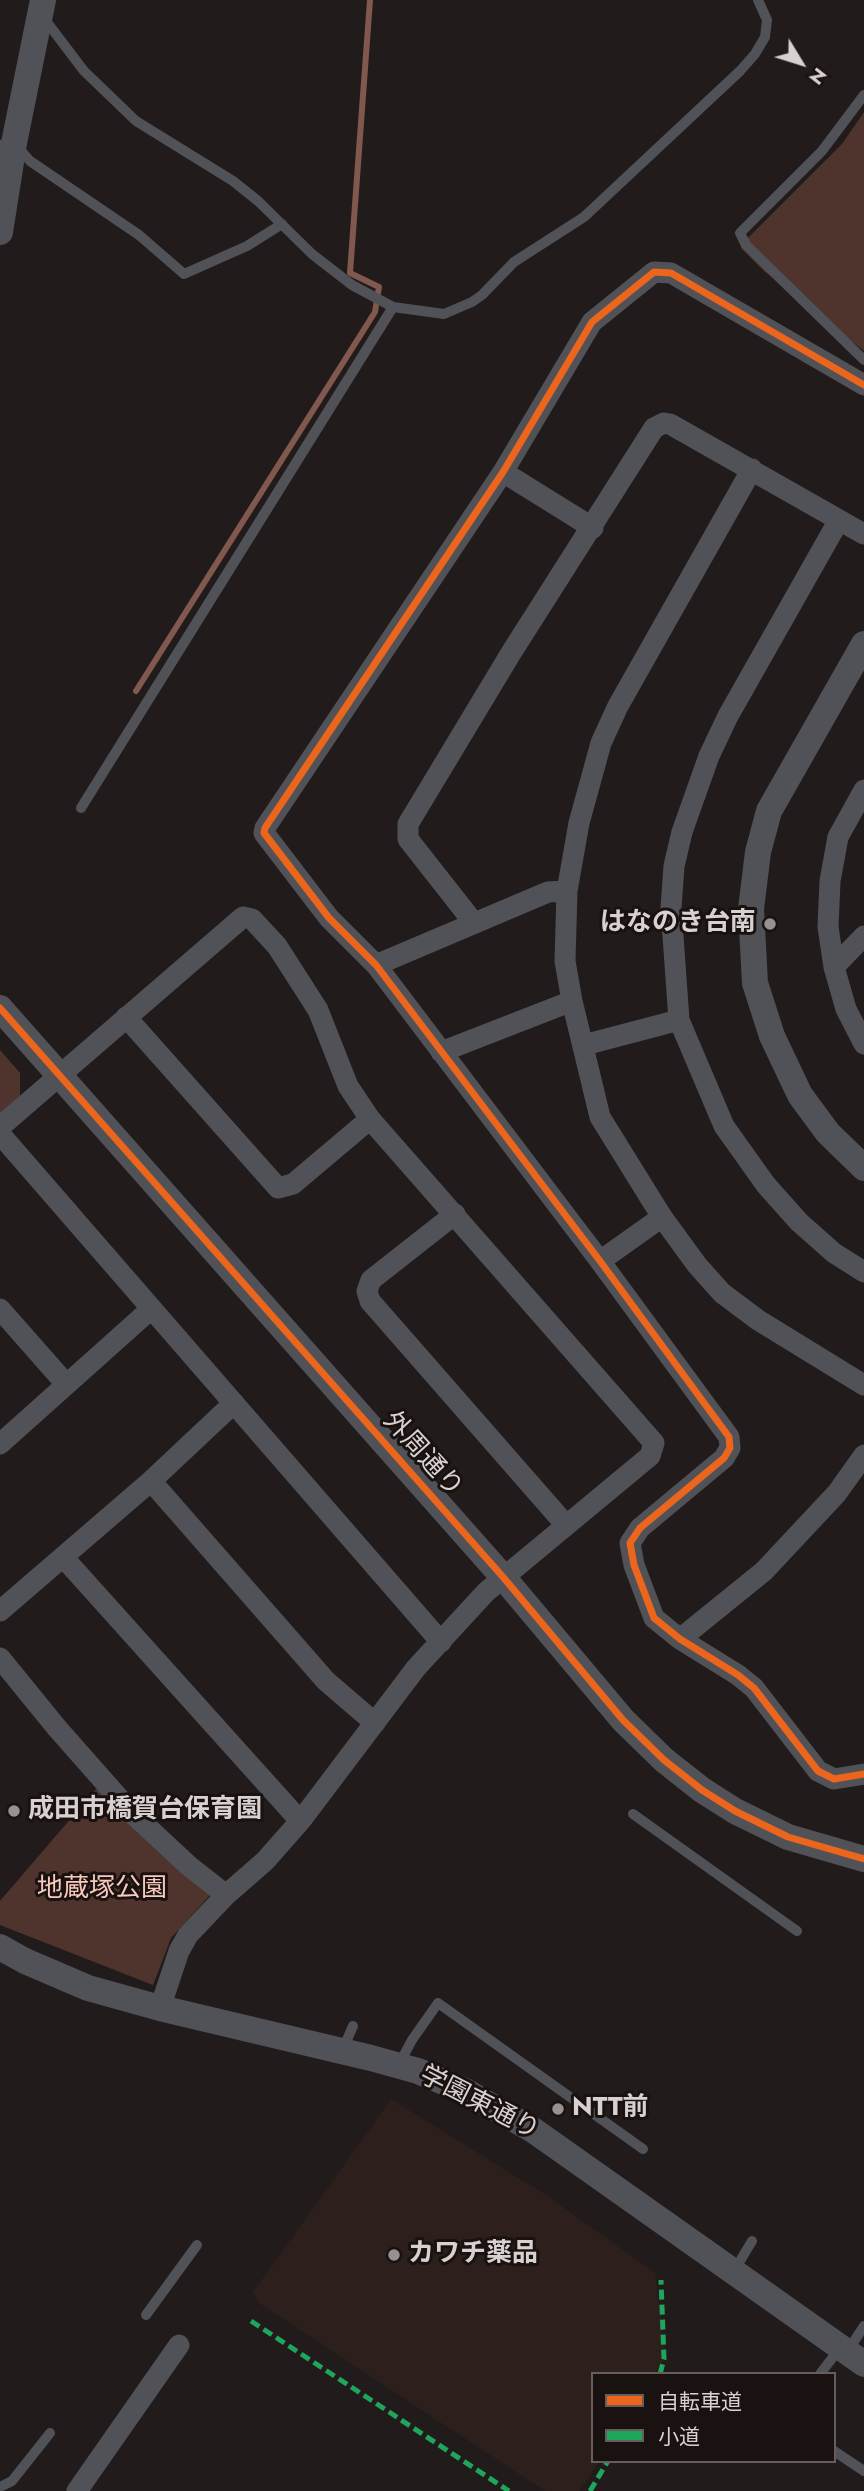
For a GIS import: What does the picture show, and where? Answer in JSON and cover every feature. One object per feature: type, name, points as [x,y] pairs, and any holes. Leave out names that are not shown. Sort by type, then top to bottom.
[{"type":"street","points":[[0,232],[7,144],[42,6]]},
{"type":"street","points":[[864,385],[671,273],[654,272],[592,322],[503,472],[265,828],[267,839],[329,918],[376,965],[600,1261],[729,1437],[730,1448],[724,1458],[640,1528],[630,1544],[634,1565],[654,1618],[680,1640],[738,1675],[754,1688],[818,1771],[834,1779],[864,1774]]},
{"type":"street","points":[[474,923],[408,839],[408,824],[511,653],[593,528],[654,428],[664,423],[752,469],[864,534]]},
{"type":"street","points":[[752,469],[618,706],[601,743],[588,783],[567,891],[565,961],[600,1117],[662,1217],[697,1265],[722,1293],[758,1320],[864,1385]]},
{"type":"street","points":[[503,472],[593,528]]},
{"type":"street","points":[[839,520],[728,716],[709,755],[690,805],[674,866],[671,908],[679,1020],[724,1126],[744,1158],[799,1222],[834,1253],[864,1272]]},
{"type":"street","points":[[864,644],[769,811],[758,852],[751,909],[755,983],[772,1036],[800,1095],[828,1133],[864,1168]]},
{"type":"street","points":[[864,790],[838,837],[830,881],[828,927],[834,967],[846,1009],[864,1044]]},
{"type":"street","points":[[376,965],[548,892],[567,891]]},
{"type":"street","points":[[0,1127],[243,917],[251,919],[277,946],[318,1010],[348,1086],[369,1119],[654,1443],[650,1456],[486,1592],[416,1668],[302,1819],[265,1861],[226,1895],[188,1934],[178,1951],[160,2008]]},
{"type":"street","points":[[834,967],[864,936]]},
{"type":"street","points":[[442,1052],[572,1001]]},
{"type":"street","name":"外周通り","points":[[0,1008],[503,1577],[623,1720],[673,1767],[735,1811],[788,1837],[864,1859]]},
{"type":"street","points":[[126,1017],[278,1188],[293,1184],[369,1119]]},
{"type":"street","points":[[584,1045],[679,1020]]},
{"type":"street","points":[[0,1134],[441,1642]]},
{"type":"street","points":[[455,1214],[371,1280],[367,1291],[370,1301],[565,1524]]},
{"type":"street","points":[[600,1261],[662,1217]]},
{"type":"street","points":[[0,1309],[66,1384]]},
{"type":"street","points":[[0,1444],[151,1309]]},
{"type":"street","points":[[0,1611],[150,1481],[233,1403]]},
{"type":"street","points":[[680,1640],[764,1571],[837,1493],[864,1455]]},
{"type":"street","points":[[150,1481],[326,1681],[375,1723]]},
{"type":"street","points":[[63,1557],[293,1813],[302,1819]]},
{"type":"street","points":[[0,1658],[132,1813],[189,1866],[226,1895]]},
{"type":"street","name":"学園東通り","points":[[0,1947],[25,1961],[89,1988],[160,2008],[342,2050],[418,2071],[465,2091],[533,2130],[850,2355]]},
{"type":"street","points":[[76,2491],[180,2345]]},
{"type":"lane","points":[[42,6],[84,71],[136,121],[233,181],[312,254],[352,285],[389,305],[444,314],[458,310],[482,295],[514,262],[584,217],[755,54],[765,37],[767,20],[758,0]]},
{"type":"lane","points":[[864,94],[822,150],[740,233],[746,246],[864,360]]},
{"type":"lane","points":[[7,144],[139,235],[184,274],[247,246],[282,224]]},
{"type":"lane","points":[[81,808],[389,305]]},
{"type":"lane","points":[[633,1814],[797,1931]]},
{"type":"lane","points":[[398,2066],[412,2040],[438,2003],[643,2149]]},
{"type":"lane","points":[[342,2050],[353,2026]]},
{"type":"lane","points":[[734,2272],[752,2241]]},
{"type":"lane","points":[[146,2315],[197,2245]]},
{"type":"lane","points":[[823,2372],[850,2355],[864,2326]]},
{"type":"lane","points":[[0,2487],[12,2481],[50,2433]]},
{"type":"lane","points":[[836,2452],[864,2471]]},
{"type":"shaded area","points":[[391,2099],[546,2195],[655,2273],[666,2356],[656,2372],[591,2372],[591,2463],[598,2463],[580,2491],[545,2491],[259,2303],[253,2292]]},
{"type":"green space","points":[[864,112],[864,351],[764,271],[741,248],[842,144]]},
{"type":"green space","points":[[0,1050],[20,1073],[20,1097],[0,1114]]},
{"type":"green space","name":"地蔵塚公園","points":[[97,1788],[211,1894],[171,1938],[153,1985],[0,1925],[0,1901]]},
{"type":"waterway","points":[[136,691],[375,312],[379,287],[350,273],[370,0]]},
{"type":"marked path","points":[[661,2280],[664,2359],[661,2372]]},
{"type":"marked path","points":[[251,2321],[509,2491]]},
{"type":"marked path","points":[[590,2491],[607,2463]]},
{"type":"cycle path","points":[[864,385],[671,273],[654,272],[592,322],[503,472],[264,833],[329,918],[376,965],[600,1261],[729,1437],[730,1448],[724,1458],[640,1528],[630,1543],[634,1565],[654,1618],[680,1639],[754,1688],[818,1771],[834,1779],[864,1774]]},
{"type":"cycle path","points":[[0,1008],[503,1577],[623,1720],[664,1760],[702,1790],[735,1811],[788,1837],[864,1859]]},
{"type":"place","name":"はなのき台南","points":[[770,924]]},
{"type":"place","name":"成田市橋賀台保育園","points":[[14,1811]]},
{"type":"place","name":"NTT前","points":[[558,2109]]},
{"type":"place","name":"カワチ薬品","points":[[394,2255]]}]
